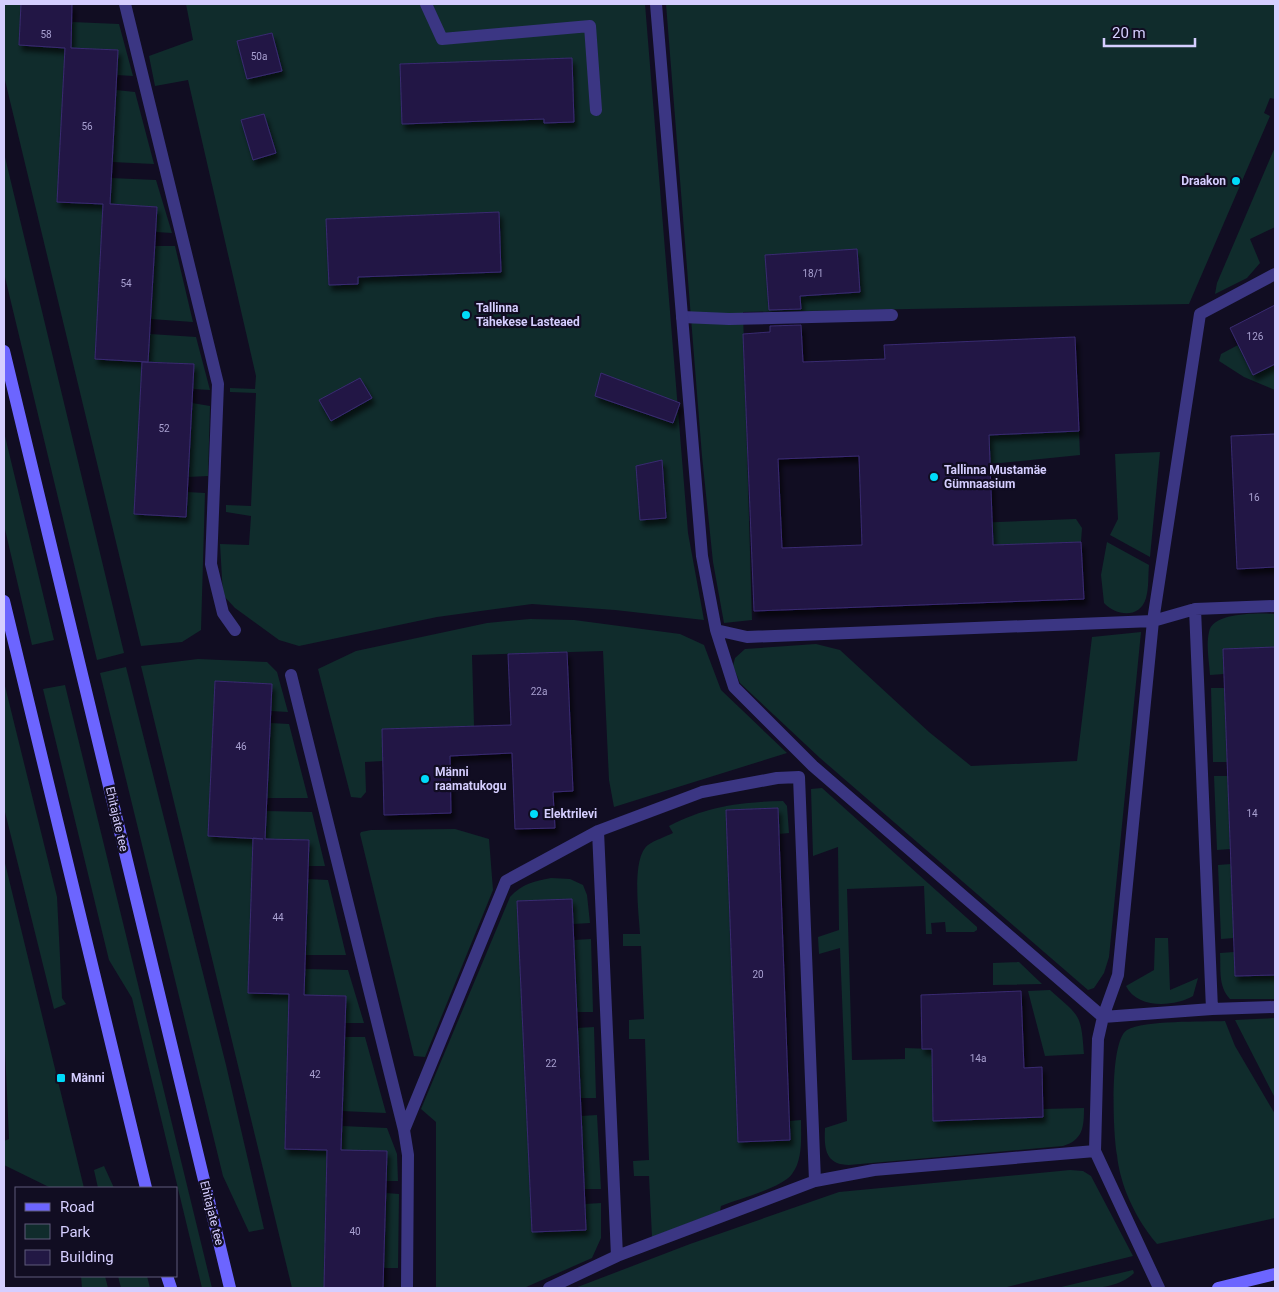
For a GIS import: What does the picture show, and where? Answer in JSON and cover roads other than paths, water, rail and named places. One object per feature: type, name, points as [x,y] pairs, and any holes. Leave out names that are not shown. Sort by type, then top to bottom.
[{"type":"main road","name":"Ehitajate tee","points":[[4,351],[230,1288]]},
{"type":"main road","points":[[4,601],[146,1187]]},
{"type":"main road","points":[[1218,1288],[1275,1274]]},
{"type":"street","points":[[125,4],[218,384],[211,564],[223,613],[235,630]]},
{"type":"street","points":[[426,4],[442,39],[590,26],[596,110]]},
{"type":"street","points":[[656,4],[702,556],[716,630],[734,687],[813,766],[1103,1017],[1212,1009],[1275,1008]]},
{"type":"street","points":[[1159,1288],[1095,1151],[1098,1039],[1103,1017],[1118,974],[1153,621],[1200,314],[1275,274]]},
{"type":"street","points":[[682,317],[729,319],[892,315]]},
{"type":"street","points":[[716,630],[747,637],[1153,621],[1195,609],[1275,606]]},
{"type":"street","points":[[1195,609],[1212,1009]]},
{"type":"street","points":[[291,675],[404,1130],[408,1155],[407,1288]]},
{"type":"street","points":[[404,1130],[506,881],[598,831],[702,792],[778,778],[799,778],[813,766]]},
{"type":"street","points":[[799,778],[815,1181]]},
{"type":"street","points":[[598,831],[617,1256]]},
{"type":"street","points":[[548,1288],[617,1256],[815,1181],[874,1170],[1095,1151]]},
{"type":"place","name":"Draakon","points":[[1236,181]]},
{"type":"place","name":"Tallinna Tähekese Lasteaed","points":[[466,315]]},
{"type":"place","name":"Tallinna Mustamäe Gümnaasium","points":[[934,477]]},
{"type":"place","name":"Männi raamatukogu","points":[[425,779]]},
{"type":"place","name":"Elektrilevi","points":[[534,814]]},
{"type":"place","name":"Männi","points":[[61,1078]]}]
